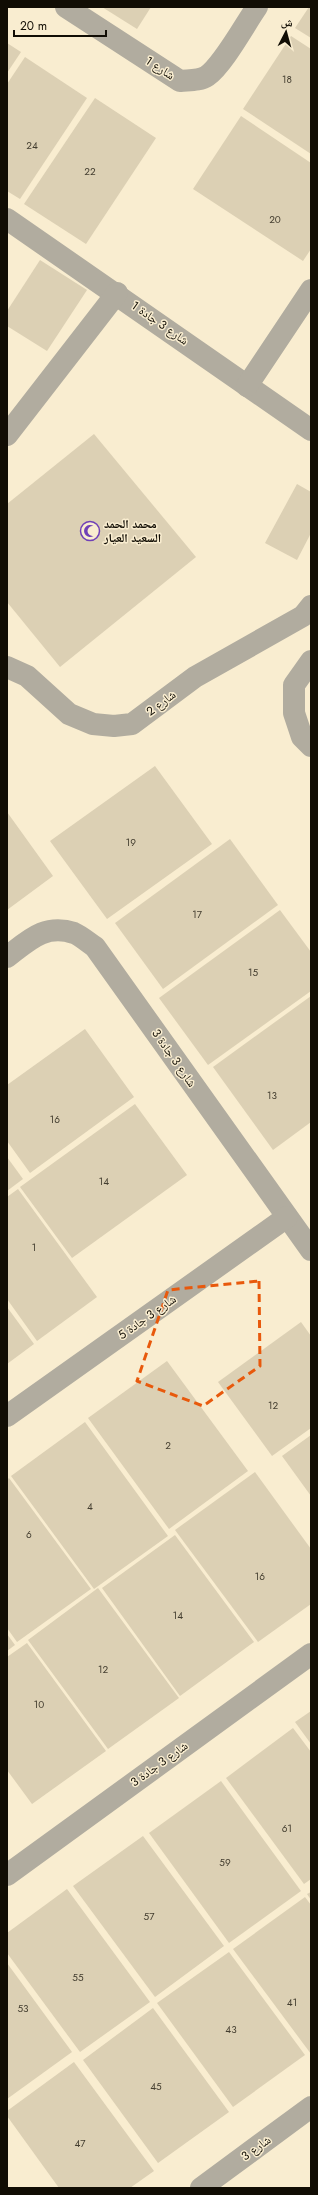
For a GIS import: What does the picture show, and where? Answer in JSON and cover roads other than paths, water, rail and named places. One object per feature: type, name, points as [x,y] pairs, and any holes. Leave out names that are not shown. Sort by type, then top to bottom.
[{"type":"street","name":"شارع 1","points":[[66,7],[180,81],[196,80],[207,76],[216,67],[257,7]]},
{"type":"street","name":"شارع 3 جادة 1","points":[[7,219],[117,293],[311,430]]},
{"type":"street","points":[[247,386],[311,290]]},
{"type":"street","points":[[7,435],[117,293]]},
{"type":"street","name":"شارع 2","points":[[7,667],[27,676],[69,714],[93,724],[114,726],[132,724],[195,677],[303,616],[311,606]]},
{"type":"street","points":[[311,662],[294,685],[294,713],[302,737],[311,746]]},
{"type":"street","name":"شارع 3 جادة 3","points":[[7,957],[40,933],[57,930],[75,933],[95,947],[311,1250]]},
{"type":"street","name":"شارع 3 جادة 5","points":[[7,1416],[287,1217]]},
{"type":"street","name":"شارع 3 جادة 3","points":[[7,1875],[311,1654]]},
{"type":"street","name":"شارع 3","points":[[201,2188],[311,2107]]},
{"type":"place","name":"محمد الحمد السعيد العيار","points":[[90,531]]}]
